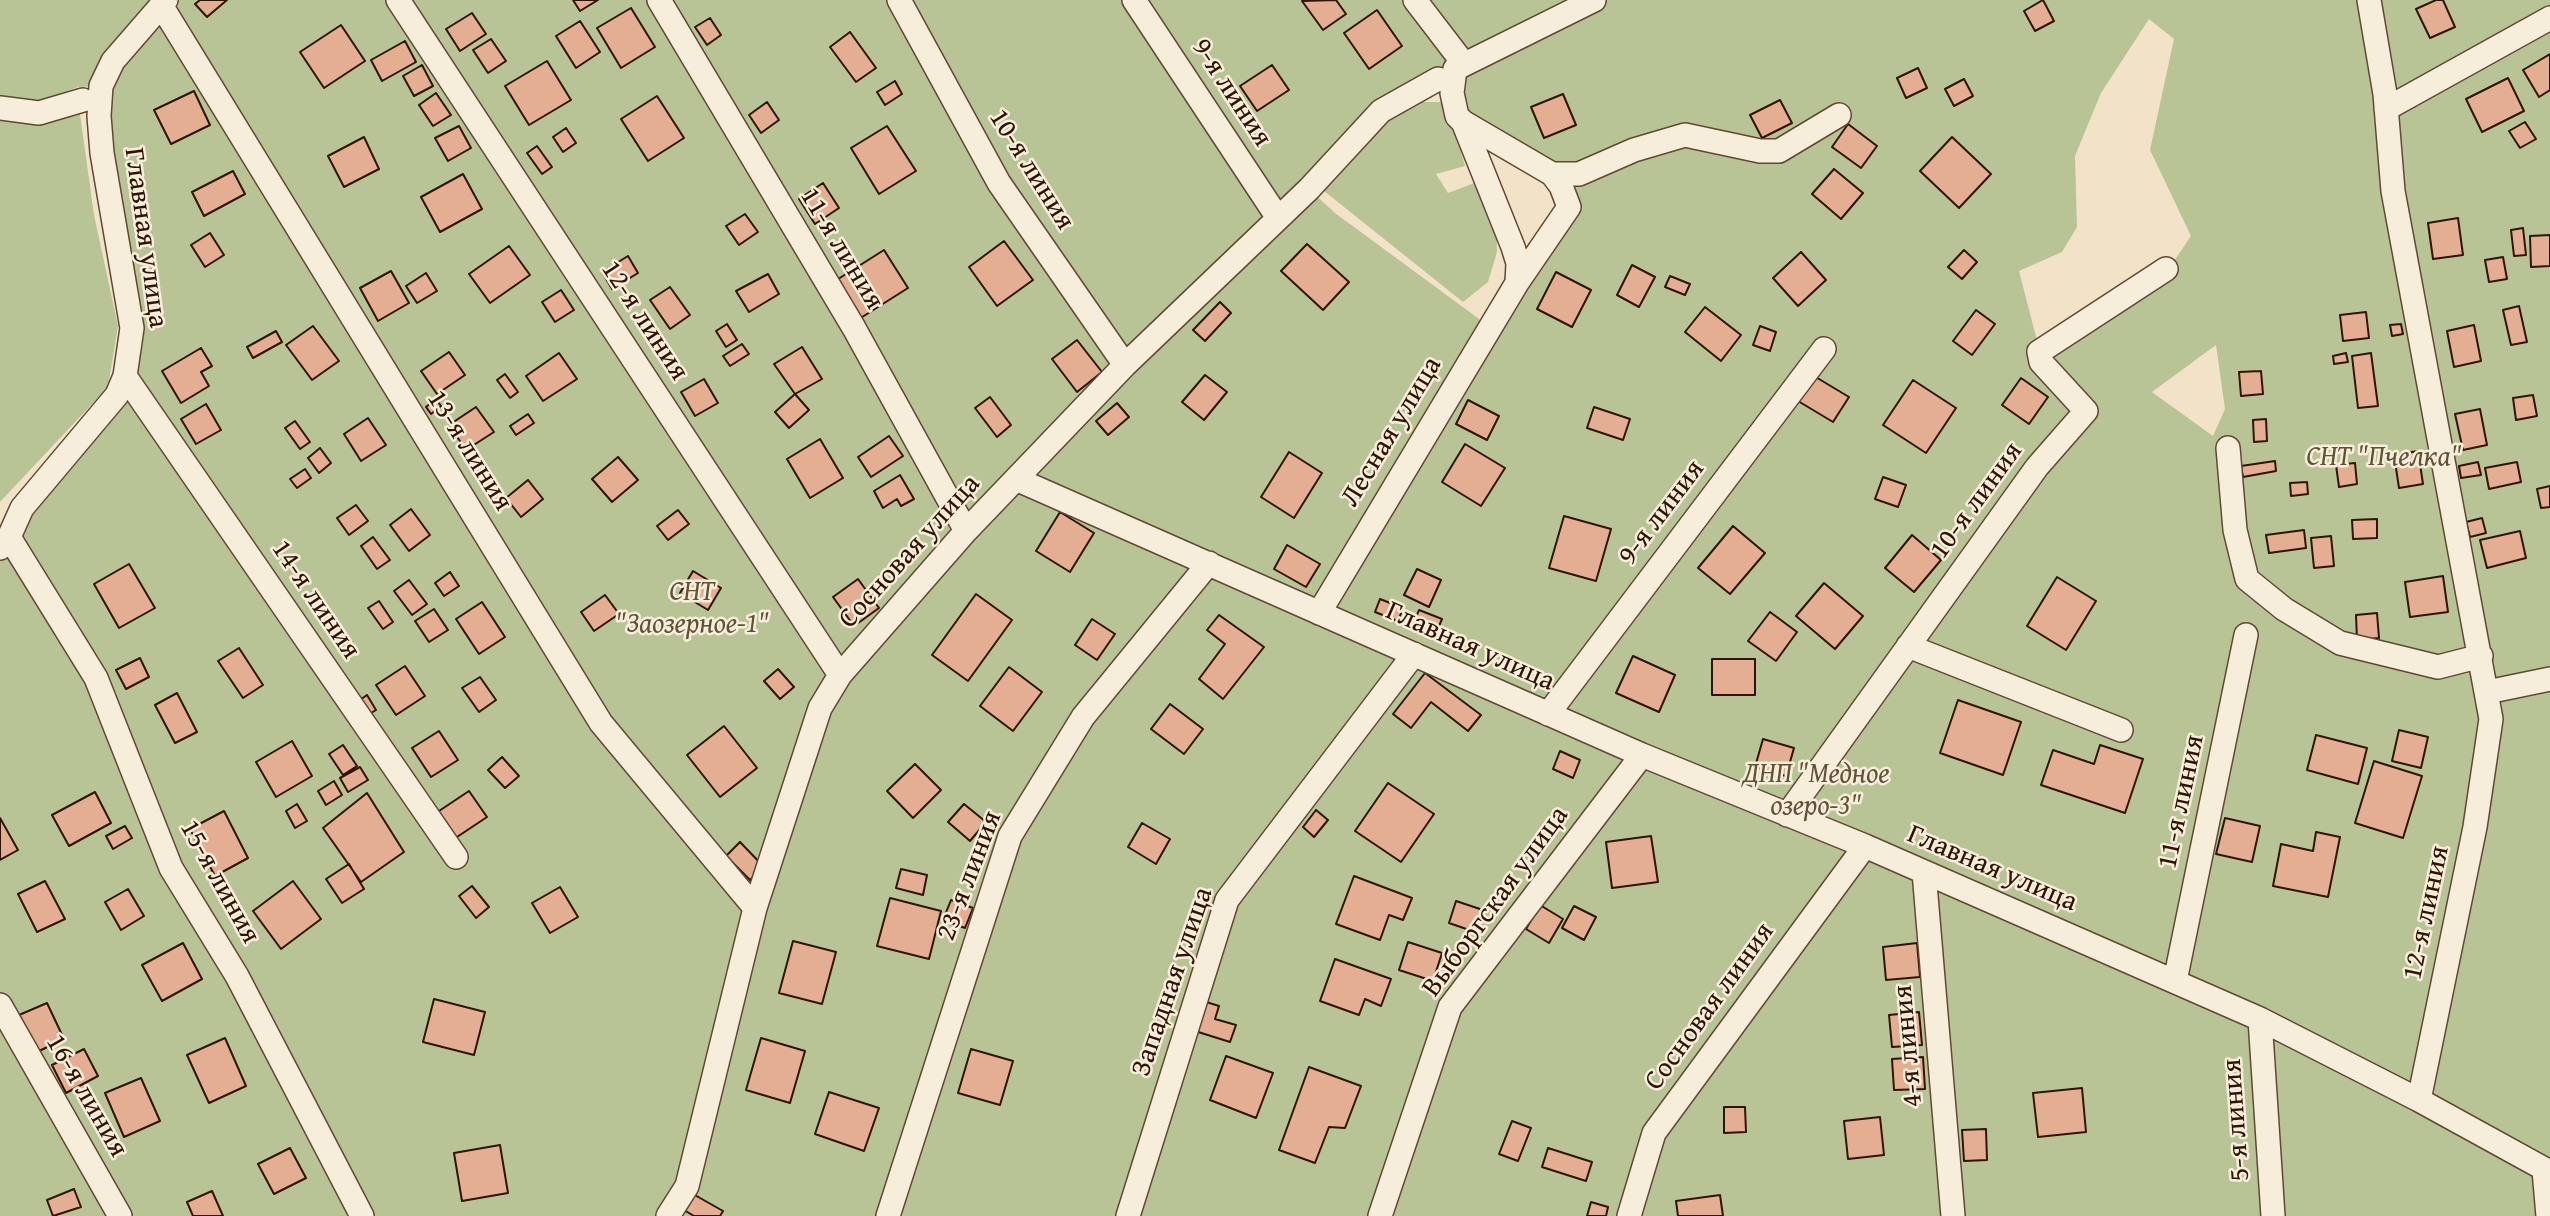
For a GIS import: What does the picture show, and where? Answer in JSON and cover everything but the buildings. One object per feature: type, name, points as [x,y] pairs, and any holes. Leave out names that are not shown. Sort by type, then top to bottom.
[{"type":"street","name":"12-я линия","points":[[398,0],[840,675]]},
{"type":"street","name":"11-я линия","points":[[659,0],[854,328],[966,531]]},
{"type":"street","name":"10-я линия","points":[[899,0],[999,183],[1125,365]]},
{"type":"street","name":"9-я линия","points":[[1134,0],[1278,218]]},
{"type":"street","points":[[1415,0],[1452,71],[1452,93],[1457,116],[1552,174],[1579,174],[1634,150],[1685,135],[1760,151],[1779,152],[1839,116]]},
{"type":"street","name":"Сосновая улица","points":[[668,1216],[687,1186],[755,908],[820,708],[840,675],[966,531],[1125,365],[1278,218],[1381,111],[1452,71],[1594,0]]},
{"type":"street","name":"12-я линия","points":[[2369,0],[2386,109],[2393,191],[2481,656],[2491,737],[2419,1100]]},
{"type":"street","name":"Главная улица","points":[[5,542],[22,508],[117,394],[125,376],[132,328],[99,116],[102,86],[113,61],[163,3]]},
{"type":"street","name":"13-я линия","points":[[163,3],[601,723],[755,908]]},
{"type":"street","points":[[2386,109],[2550,18]]},
{"type":"street","points":[[0,108],[39,113],[83,100]]},
{"type":"street","points":[[1463,122],[1513,247],[1518,263],[1517,283]]},
{"type":"street","name":"Лесная улица","points":[[1319,613],[1517,283],[1569,207],[1561,186],[1552,174]]},
{"type":"street","name":"10-я линия","points":[[1787,815],[2038,467],[2086,411],[2041,362],[2039,352],[2166,269]]},
{"type":"street","name":"9-я линия","points":[[1548,713],[1824,349]]},
{"type":"street","name":"14-я линия","points":[[125,376],[456,858]]},
{"type":"street","points":[[2228,448],[2235,530],[2248,579],[2284,609],[2340,643],[2438,667],[2481,656]]},
{"type":"street","name":"Главная улица","points":[[1016,479],[1642,755],[1865,846],[2260,1019],[2419,1100],[2547,1171]]},
{"type":"street","name":"15-я линия","points":[[5,542],[96,678],[171,868],[237,976],[362,1216]]},
{"type":"street","name":"23-я линия","points":[[888,1216],[1010,836],[1083,717],[1209,563]]},
{"type":"street","name":"11-я линия","points":[[2175,981],[2246,635]]},
{"type":"street","points":[[1908,646],[2121,730]]},
{"type":"street","name":"Западная улица","points":[[1128,1216],[1227,900],[1414,654]]},
{"type":"street","points":[[2487,692],[2550,679]]},
{"type":"street","name":"Выборгская улица","points":[[1380,1216],[1450,1007],[1642,755]]},
{"type":"street","name":"Сосновая линия","points":[[1633,1212],[1654,1133],[1865,846]]},
{"type":"street","name":"4-я линия","points":[[1923,872],[1953,1216]]},
{"type":"street","name":"16-я линия","points":[[0,1005],[120,1216]]},
{"type":"street","name":"5-я линия","points":[[2260,1019],[2273,1216]]},
{"type":"street","points":[[2547,1171],[2548,1216]]},
{"type":"green space","points":[[0,0],[2550,0],[2550,1216],[0,1216],[0,548],[125,376],[101,86],[78,87],[39,101],[0,99]],"holes":[[[2149,19],[2174,39],[2150,150],[2191,236],[2172,264],[2040,352],[2019,271],[2062,252],[2077,227],[2075,156],[2101,93]],[[1454,70],[1473,128],[1561,186],[1554,232],[1490,327],[1335,213],[1309,189],[1381,111]],[[2216,345],[2225,409],[2213,436],[2152,392]]]},
{"type":"green space","points":[[1412,102],[1441,102],[1450,112],[1465,166],[1436,174],[1448,193],[1477,182],[1496,219],[1497,252],[1488,282],[1463,302],[1319,187],[1374,125]]},
{"type":"green space","points":[[80,114],[94,215],[118,326],[108,387],[0,502],[0,119],[40,126]]},
{"type":"park label","name":"СНТ \"Пчелка\"","points":[[2384,458]]},
{"type":"park label","name":"СНТ \"Заозерное-1\"","points":[[692,609]]},
{"type":"park label","name":"ДНП \"Медное озеро-3\"","points":[[1816,791]]}]
